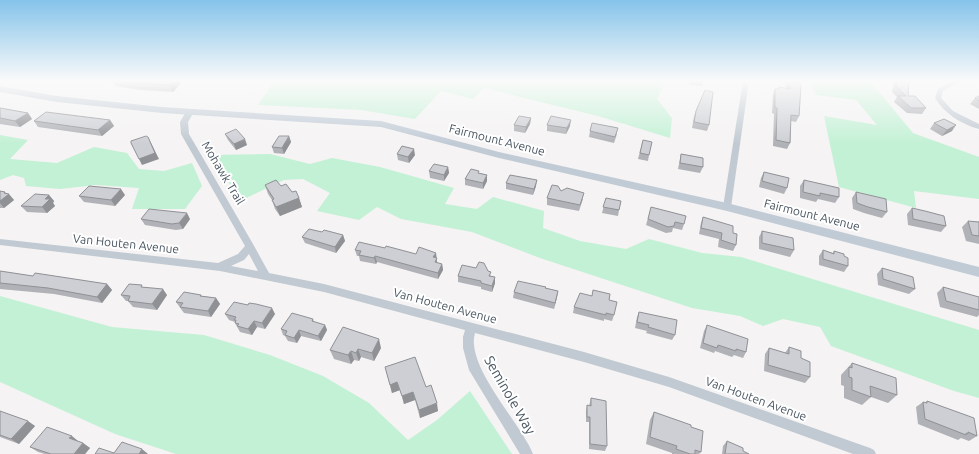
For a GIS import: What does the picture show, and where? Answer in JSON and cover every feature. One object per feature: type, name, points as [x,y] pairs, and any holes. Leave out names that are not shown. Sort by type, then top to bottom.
[{"type":"main road","name":"Fairmount Avenue","points":[[86,102],[190,112],[337,120],[381,124],[406,129],[499,156],[727,206],[979,272]]},
{"type":"street","points":[[727,206],[743,102]]},
{"type":"street","points":[[940,102],[954,115],[979,127]]},
{"type":"street","name":"Mohawk Trail","points":[[190,112],[184,122],[185,134],[250,246],[265,275]]},
{"type":"street","name":"Van Houten Avenue","points":[[0,242],[220,267],[324,288],[584,357],[669,382],[870,454]]},
{"type":"street","points":[[220,267],[241,257],[250,246]]},
{"type":"street","name":"Seminole Way","points":[[471,327],[468,336],[468,348],[475,370],[527,454]]},
{"type":"green space","points":[[260,102],[431,102],[415,119],[361,110],[258,105]]},
{"type":"green space","points":[[542,102],[660,102],[672,118],[670,138],[598,116]]},
{"type":"green space","points":[[858,102],[888,102],[913,133],[979,157],[979,199],[914,191],[916,208],[839,187],[824,116],[877,125]]},
{"type":"green space","points":[[0,135],[28,140],[10,159],[57,163],[94,147],[127,153],[139,169],[164,171],[192,163],[202,186],[185,209],[132,209],[139,188],[96,185],[60,189],[26,186],[24,178],[13,175],[0,180]]},
{"type":"green space","points":[[270,154],[310,164],[332,158],[380,167],[454,188],[445,204],[477,209],[493,197],[544,211],[543,228],[580,241],[626,249],[649,239],[702,253],[741,257],[979,330],[979,398],[954,391],[831,346],[820,327],[783,319],[763,326],[740,316],[692,308],[540,258],[472,232],[401,219],[377,207],[359,220],[317,211],[330,193],[303,179],[284,180],[242,200],[208,155]]},
{"type":"green space","points":[[0,296],[112,327],[204,335],[270,355],[323,376],[369,403],[408,440],[437,420],[470,391],[512,454],[176,454],[115,434],[0,382]]},
{"type":"building","points":[[700,102],[712,102],[709,125],[694,122]]},
{"type":"building","points":[[775,102],[800,102],[799,116],[791,115],[790,143],[776,140],[777,108],[775,108]]},
{"type":"building","points":[[905,102],[921,102],[926,108],[911,108]]},
{"type":"building","points":[[0,108],[28,113],[15,121],[0,118]]},
{"type":"building","points":[[46,112],[110,120],[98,130],[34,121]]},
{"type":"building","points":[[519,116],[531,118],[526,127],[514,125]]},
{"type":"building","points":[[551,116],[571,120],[567,128],[547,125]]},
{"type":"building","points":[[944,119],[956,125],[947,130],[934,123]]},
{"type":"building","points":[[592,123],[618,128],[615,137],[590,131]]},
{"type":"building","points":[[236,129],[245,139],[234,144],[225,134]]},
{"type":"building","points":[[146,136],[148,137],[155,153],[139,159],[131,141]]},
{"type":"building","points":[[279,136],[289,136],[282,148],[272,147]]},
{"type":"building","points":[[643,140],[652,142],[649,155],[640,153]]},
{"type":"building","points":[[402,146],[414,149],[408,157],[397,154]]},
{"type":"building","points":[[681,154],[703,158],[703,167],[680,163]]},
{"type":"building","points":[[434,164],[448,167],[444,175],[429,171]]},
{"type":"building","points":[[471,169],[479,171],[478,173],[487,175],[483,183],[465,179]]},
{"type":"building","points":[[764,172],[789,178],[787,188],[762,181]]},
{"type":"building","points":[[510,175],[537,180],[534,189],[506,183]]},
{"type":"building","points":[[276,180],[281,186],[286,184],[292,192],[296,191],[299,198],[276,207],[272,200],[274,199],[265,185]]},
{"type":"building","points":[[804,180],[839,188],[839,197],[820,193],[820,196],[803,192]]},
{"type":"building","points":[[552,185],[558,186],[561,191],[567,188],[584,193],[580,205],[547,198]]},
{"type":"building","points":[[89,186],[121,189],[111,200],[79,196]]},
{"type":"building","points":[[0,191],[9,194],[0,201]]},
{"type":"building","points":[[856,192],[886,199],[887,212],[857,203]]},
{"type":"building","points":[[35,194],[49,195],[45,199],[50,199],[42,207],[21,206]]},
{"type":"building","points":[[606,198],[621,201],[619,210],[603,207]]},
{"type":"building","points":[[651,207],[686,216],[684,224],[675,222],[674,226],[668,227],[648,219]]},
{"type":"building","points":[[912,208],[944,216],[946,226],[913,219]]},
{"type":"building","points":[[149,209],[187,213],[179,223],[172,224],[141,219]]},
{"type":"building","points":[[703,217],[733,226],[733,233],[737,234],[736,245],[721,240],[722,233],[701,228]]},
{"type":"building","points":[[968,221],[979,222],[979,236],[972,235]]},
{"type":"building","points":[[309,229],[322,232],[324,230],[343,235],[335,247],[302,237]]},
{"type":"building","points":[[762,231],[793,238],[794,250],[762,243]]},
{"type":"building","points":[[359,242],[385,248],[386,246],[416,254],[419,247],[436,253],[433,257],[437,258],[435,262],[442,264],[438,273],[375,256],[374,258],[359,255],[361,251],[355,250]]},
{"type":"building","points":[[823,250],[834,254],[834,251],[844,254],[844,256],[848,258],[848,266],[823,259]]},
{"type":"building","points":[[479,262],[484,263],[488,271],[491,272],[489,276],[495,277],[492,286],[481,283],[481,281],[458,276],[462,265],[476,268]]},
{"type":"building","points":[[882,268],[913,277],[915,289],[883,279]]},
{"type":"building","points":[[0,271],[33,276],[35,273],[107,284],[97,297],[48,288],[0,283]]},
{"type":"building","points":[[518,281],[558,291],[555,303],[514,292]]},
{"type":"building","points":[[129,284],[142,285],[141,287],[163,289],[152,304],[128,301],[130,296],[121,295]]},
{"type":"building","points":[[943,287],[979,297],[979,310],[946,301]]},
{"type":"building","points":[[593,290],[610,294],[609,300],[617,302],[614,315],[606,313],[606,315],[574,307],[580,293],[592,296]]},
{"type":"building","points":[[184,292],[216,298],[208,311],[180,307],[183,303],[176,302]]},
{"type":"building","points":[[234,302],[248,305],[249,303],[256,304],[272,308],[262,323],[254,321],[248,329],[237,326],[239,324],[235,323],[236,320],[234,320],[236,317],[225,314]]},
{"type":"building","points":[[639,312],[677,320],[675,335],[637,322]]},
{"type":"building","points":[[292,313],[313,319],[312,321],[325,325],[318,336],[299,330],[294,338],[285,335],[287,331],[281,329]]},
{"type":"building","points":[[707,325],[748,339],[746,352],[736,349],[736,351],[718,345],[717,348],[703,343]]},
{"type":"building","points":[[343,327],[379,339],[372,353],[358,349],[356,353],[351,351],[348,355],[330,350]]},
{"type":"building","points":[[789,347],[801,351],[801,358],[810,362],[810,377],[768,365],[769,348],[789,354]]},
{"type":"building","points":[[415,357],[426,387],[431,385],[437,403],[419,410],[413,392],[402,396],[397,382],[390,385],[385,367]]},
{"type":"building","points":[[852,363],[896,378],[897,395],[870,386],[871,397],[852,390],[852,378],[849,377],[849,367],[852,368]]},
{"type":"building","points":[[591,398],[606,401],[607,446],[590,444],[590,417],[587,417],[587,405],[591,406]]},
{"type":"building","points":[[927,401],[974,418],[977,436],[968,432],[966,435],[925,419],[923,402],[927,403]]},
{"type":"building","points":[[0,411],[28,421],[11,439],[0,435]]},
{"type":"building","points":[[654,412],[691,425],[691,427],[703,431],[701,452],[695,450],[695,454],[690,454],[676,449],[677,446],[650,437]]},
{"type":"building","points":[[47,427],[72,436],[69,438],[83,443],[74,454],[51,454],[30,447]]},
{"type":"building","points":[[727,441],[743,448],[743,451],[749,454],[725,454]]},
{"type":"building","points":[[122,442],[142,449],[139,454],[95,454],[99,448],[114,453]]}]
